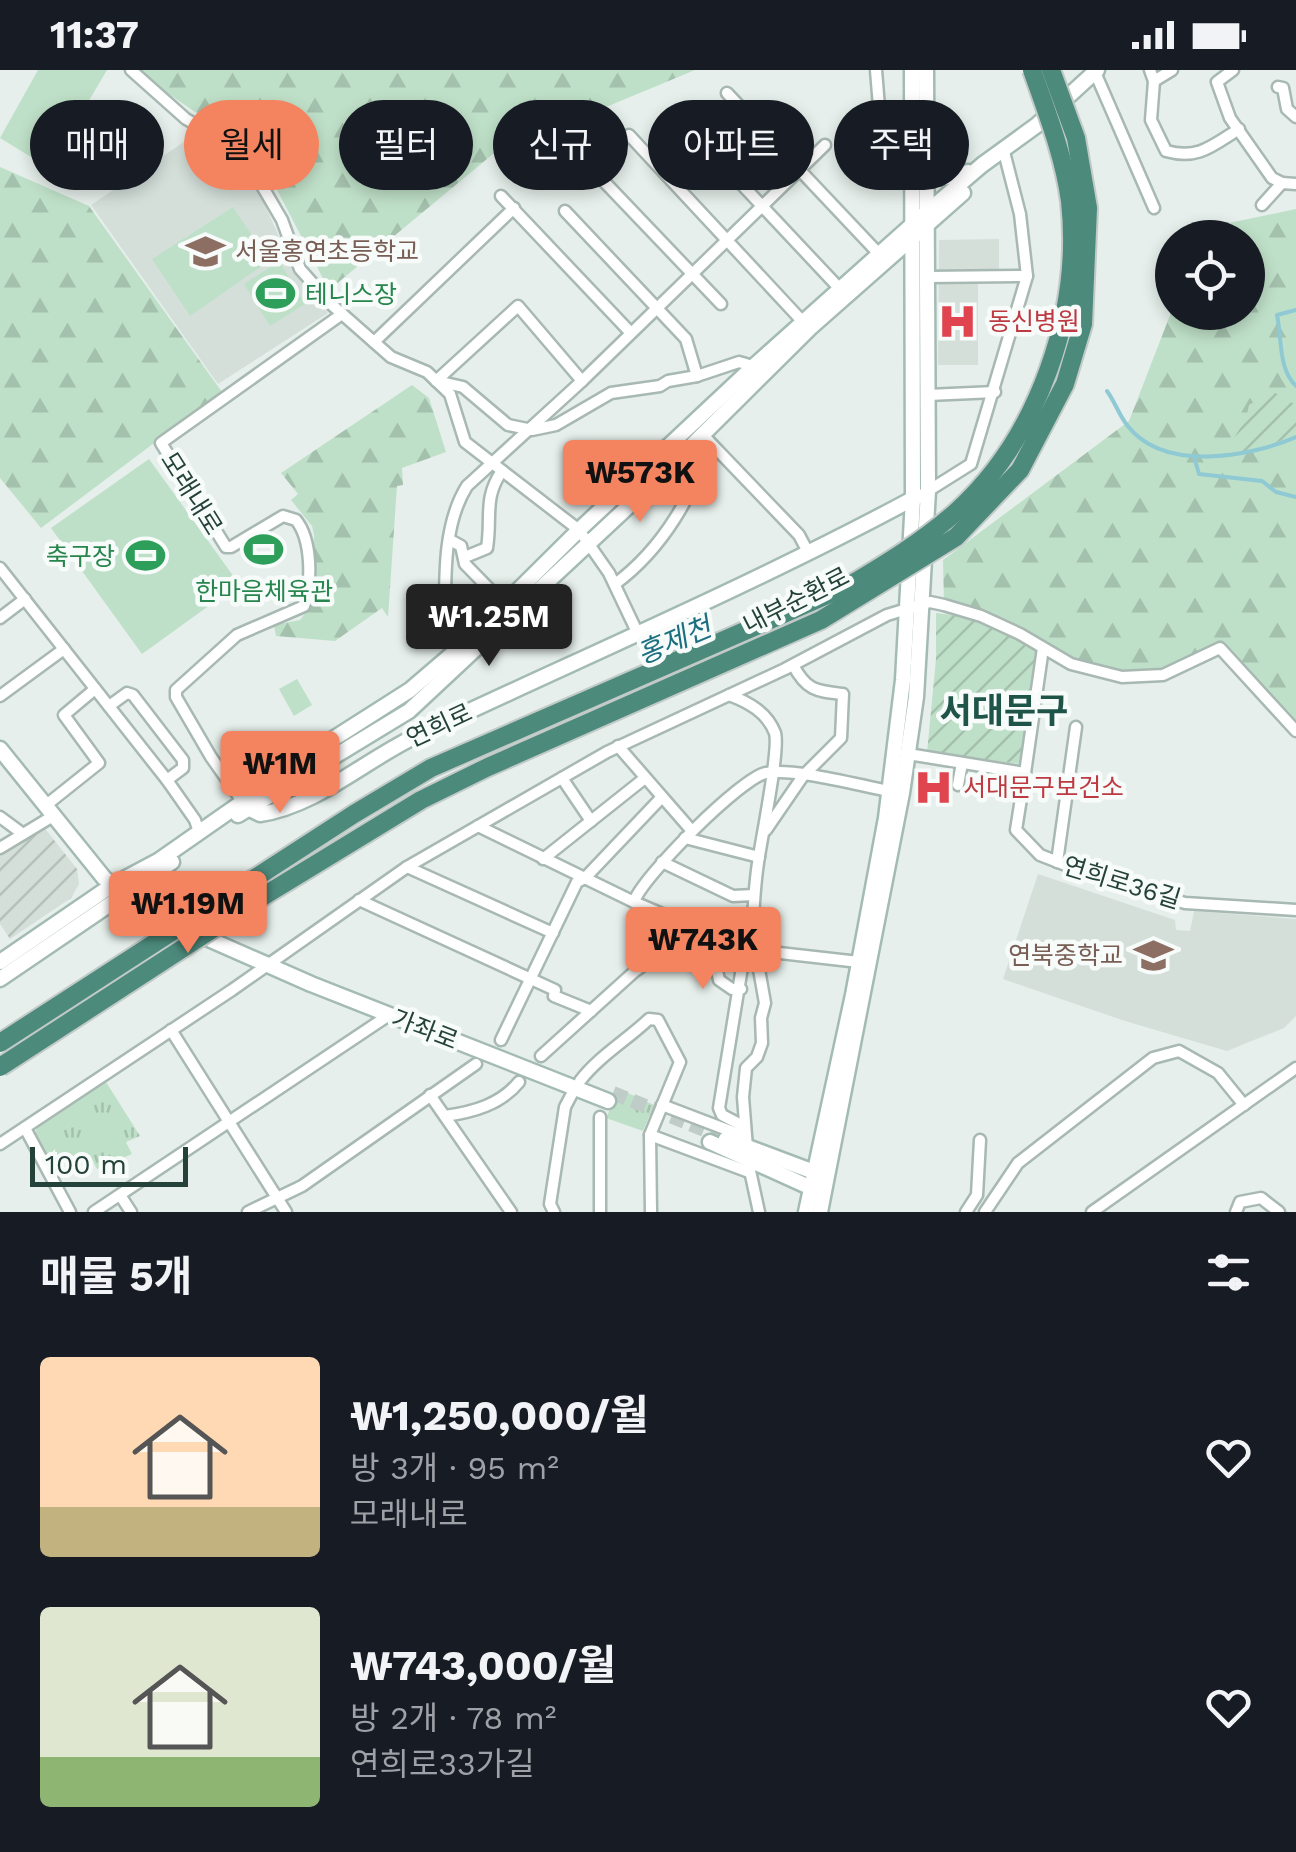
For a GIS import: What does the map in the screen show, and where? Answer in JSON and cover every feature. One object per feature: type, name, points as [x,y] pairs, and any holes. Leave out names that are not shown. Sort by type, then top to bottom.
[{"type":"highway","name":"내부순환로","points":[[0,1043],[354,814],[432,768],[850,585],[904,553],[958,510],[1004,456],[1039,394],[1062,326],[1071,263],[1070,203],[1061,154],[1032,70]]},
{"type":"highway","name":"내부순환로","points":[[0,1066],[421,800],[821,620],[956,537],[1020,470],[1066,384],[1083,324],[1088,208],[1076,138],[1051,70]]},
{"type":"main road","points":[[912,70],[914,100]]},
{"type":"main road","points":[[924,100],[926,70]]},
{"type":"main road","points":[[0,962],[118,891],[410,690],[466,642],[578,530],[810,328],[982,165],[1040,122],[1093,71]]},
{"type":"main road","points":[[0,978],[199,832],[244,805],[291,784],[409,711],[703,435],[803,322],[879,254],[992,167],[1003,148]]},
{"type":"main road","points":[[969,171],[982,165]]},
{"type":"main road","points":[[806,1212],[820,1183],[908,754],[916,697],[912,521],[923,499],[920,190]]},
{"type":"main road","points":[[820,1212],[820,1183],[889,791],[914,599],[928,395],[927,277],[919,226]]},
{"type":"main road","name":"연희로","points":[[244,805],[260,814],[299,802],[404,742],[923,499]]},
{"type":"main road","points":[[0,749],[118,891]]},
{"type":"main road","points":[[291,784],[288,796],[299,802]]},
{"type":"main road","name":"가좌로","points":[[118,891],[152,914],[266,965],[610,1097]]},
{"type":"main road","points":[[266,965],[288,966],[578,1084]]},
{"type":"main road","points":[[713,1138],[747,1149],[820,1183]]},
{"type":"street","points":[[131,70],[186,119],[225,141],[254,172],[282,220],[300,269],[342,314],[391,357],[428,372],[450,394],[465,442],[590,543],[638,634]]},
{"type":"street","points":[[876,70],[879,100]]},
{"type":"street","points":[[1172,70],[1152,75],[1151,120],[1166,151],[1182,156],[1201,152],[1238,130]]},
{"type":"street","points":[[1233,70],[1218,82],[1230,118],[1272,178],[1296,184]]},
{"type":"street","points":[[1093,71],[1154,208]]},
{"type":"street","points":[[1278,87],[1283,88],[1288,109],[1296,116]]},
{"type":"street","points":[[726,93],[733,100]]},
{"type":"street","points":[[629,134],[803,322]]},
{"type":"street","points":[[814,156],[825,145]]},
{"type":"street","name":"연희로","points":[[923,499],[971,464],[1027,276],[1020,214],[1003,148]]},
{"type":"street","points":[[1262,204],[1282,183]]},
{"type":"street","points":[[814,185],[879,254]]},
{"type":"street","points":[[613,190],[721,304]]},
{"type":"street","points":[[747,190],[840,290]]},
{"type":"street","points":[[466,642],[444,622],[444,565],[459,498],[490,462],[582,381],[629,331],[778,190]]},
{"type":"street","points":[[501,196],[629,331]]},
{"type":"street","points":[[374,342],[514,208]]},
{"type":"street","points":[[564,211],[686,339],[697,376]]},
{"type":"street","points":[[927,277],[1027,276]]},
{"type":"street","points":[[436,381],[518,306],[582,381]]},
{"type":"street","name":"모래내로","points":[[244,805],[210,757],[176,697],[176,690],[237,634],[304,606],[308,576],[306,536],[296,520],[283,516],[226,547],[161,443],[342,314]]},
{"type":"street","points":[[436,381],[463,386],[508,424],[526,429],[556,424],[610,393],[660,386],[739,362],[761,368]]},
{"type":"street","points":[[928,395],[995,392]]},
{"type":"street","points":[[703,435],[799,535],[808,552]]},
{"type":"street","points":[[615,584],[667,532],[704,452],[703,435]]},
{"type":"street","points":[[465,556],[488,548],[488,496],[502,471]]},
{"type":"street","points":[[450,540],[461,546],[464,564],[503,602]]},
{"type":"street","points":[[0,568],[167,780],[199,832]]},
{"type":"street","points":[[0,1144],[406,867],[618,746],[793,665],[914,599],[980,616],[1084,670],[1141,679],[1162,676],[1220,648],[1296,731]]},
{"type":"street","points":[[0,618],[25,600]]},
{"type":"street","points":[[908,754],[1025,774],[1043,648]]},
{"type":"street","points":[[0,696],[64,649]]},
{"type":"street","points":[[762,836],[803,776],[840,738],[844,694],[818,691],[803,683],[793,665]]},
{"type":"street","points":[[0,848],[23,834],[100,763],[64,716],[95,689]]},
{"type":"street","points":[[109,706],[126,694],[133,695],[183,760],[183,768],[167,780]]},
{"type":"street","points":[[729,695],[753,704],[774,732],[775,763],[754,894],[752,941],[745,949],[719,1108],[747,1149]]},
{"type":"street","points":[[1057,862],[1076,727]]},
{"type":"street","points":[[618,746],[662,796],[688,835],[759,857]]},
{"type":"street","points":[[958,786],[962,763]]},
{"type":"street","points":[[634,902],[637,890],[662,862],[757,774],[803,776],[889,791]]},
{"type":"street","name":"연희로36길","points":[[1025,774],[1016,830],[1040,856],[1112,883],[1186,903],[1296,910]]},
{"type":"street","points":[[562,778],[590,821]]},
{"type":"street","points":[[543,859],[645,778]]},
{"type":"street","points":[[501,1040],[576,882],[586,878],[662,796]]},
{"type":"street","points":[[0,818],[23,834]]},
{"type":"street","points":[[478,826],[758,958],[765,1003],[762,1042],[757,1056],[746,1068],[747,1149],[759,1212]]},
{"type":"street","points":[[662,862],[733,896],[754,894]]},
{"type":"street","points":[[406,867],[553,933]]},
{"type":"street","points":[[359,900],[556,990],[554,996],[591,1011]]},
{"type":"street","points":[[541,1056],[634,972],[659,954],[684,944],[699,930]]},
{"type":"street","points":[[684,944],[708,954],[717,966],[719,980],[762,1013]]},
{"type":"street","points":[[745,949],[859,962]]},
{"type":"street","points":[[94,1212],[388,1014]]},
{"type":"street","points":[[554,1212],[550,1204],[564,1107],[592,1066],[649,1019],[658,1020],[680,1062],[650,1135],[651,1212]]},
{"type":"street","points":[[171,1030],[286,1212]]},
{"type":"street","points":[[985,1212],[1018,1163],[1153,1058],[1179,1051],[1218,1072],[1244,1105]]},
{"type":"street","points":[[248,1212],[302,1186],[476,1064]]},
{"type":"street","points":[[1092,1212],[1296,1068]]},
{"type":"street","points":[[444,1116],[465,1114],[504,1098],[518,1082]]},
{"type":"street","points":[[430,1095],[511,1212]]},
{"type":"street","points":[[662,1105],[747,1149]]},
{"type":"street","points":[[600,1117],[600,1212]]},
{"type":"street","points":[[25,1128],[70,1212]]},
{"type":"street","points":[[650,1135],[747,1149]]},
{"type":"street","points":[[966,1212],[976,1195],[980,1140]]},
{"type":"street","points":[[120,1195],[130,1212]]},
{"type":"street","points":[[1236,1212],[1240,1202],[1261,1198],[1280,1212]]},
{"type":"shaded area","name":"서울홍연초등학교","points":[[184,142],[184,190],[258,190],[298,278],[328,313],[218,384],[91,205],[113,190],[164,190],[164,155]]},
{"type":"shaded area","name":"동신병원","points":[[999,239],[999,278],[978,278],[978,365],[938,365],[939,240]]},
{"type":"shaded area","points":[[43,826],[77,869],[79,884],[71,898],[10,939],[0,924],[0,853]]},
{"type":"shaded area","name":"연북중학교","points":[[1038,874],[1175,920],[1176,930],[1190,931],[1194,911],[1296,919],[1296,1016],[1284,1028],[1227,1051],[1003,979]]},
{"type":"green space","points":[[38,70],[107,70],[89,100],[30,100],[30,156],[0,138]]},
{"type":"green space","points":[[126,70],[695,70],[623,100],[493,100],[493,154],[473,171],[473,100],[339,100],[339,190],[450,190],[329,290],[277,190],[319,190],[319,100],[184,100],[184,104]]},
{"type":"green space","points":[[0,167],[30,180],[30,190],[52,190],[89,206],[222,392],[41,528],[0,478]]},
{"type":"green space","points":[[233,207],[269,261],[190,316],[152,259]]},
{"type":"green space","points":[[1296,209],[1296,730],[1220,648],[1163,675],[1103,675],[1021,635],[944,605],[943,560],[1129,421],[1164,330],[1265,330],[1265,220],[1243,220]]},
{"type":"green space","name":"테니스장","points":[[279,261],[305,304],[270,326],[244,284]]},
{"type":"green space","points":[[412,385],[429,398],[446,452],[402,468],[403,485],[397,486],[388,617],[382,608],[335,641],[276,636],[274,625],[300,620],[315,600],[312,526],[291,500],[298,494],[281,473]]},
{"type":"green space","points":[[1272,391],[1296,405],[1296,435],[1253,451],[1225,452],[1246,419],[1249,405]]},
{"type":"green space","name":"축구장","points":[[149,459],[239,584],[142,654],[51,528]]},
{"type":"green space","points":[[936,613],[991,626],[1039,654],[1021,764],[927,753]]},
{"type":"green space","points":[[297,679],[312,705],[294,716],[279,689]]},
{"type":"green space","points":[[106,1082],[140,1136],[126,1142],[132,1154],[97,1169],[90,1155],[71,1164],[68,1159],[51,1166],[35,1134],[38,1123]]},
{"type":"green space","points":[[619,1089],[654,1105],[643,1131],[606,1118]]},
{"type":"pier","points":[[1025,70],[1059,70],[1073,99],[1091,142],[1103,240]]},
{"type":"pier","points":[[1073,393],[1064,417],[1029,475],[995,515],[895,594],[798,645],[542,753],[420,814],[0,1083],[0,1036],[374,796],[857,573],[912,539],[972,482],[1056,417]]},
{"type":"waterway","points":[[1296,310],[1277,315],[1283,362],[1296,386]]},
{"type":"waterway","points":[[1107,391],[1127,425],[1162,450],[1184,455],[1232,455],[1296,437]]},
{"type":"waterway","points":[[1194,457],[1199,474],[1262,481],[1276,492],[1296,497]]},
{"type":"tunnel","points":[[613,1093],[717,1135]]},
{"type":"place","name":"서울홍연초등학교","points":[[205,251]]},
{"type":"place","name":"테니스장","points":[[275,294]]},
{"type":"place","name":"동신병원","points":[[958,321]]},
{"type":"place","name":"한마음체육관","points":[[264,550]]},
{"type":"place","name":"축구장","points":[[145,556]]},
{"type":"place","name":"서대문구보건소","points":[[933,787]]},
{"type":"place","name":"연북중학교","points":[[1153,955]]},
{"type":"district","name":"서대문구","points":[[1004,711]]},
{"type":"water label","name":"홍제천","points":[[674,640]]}]
